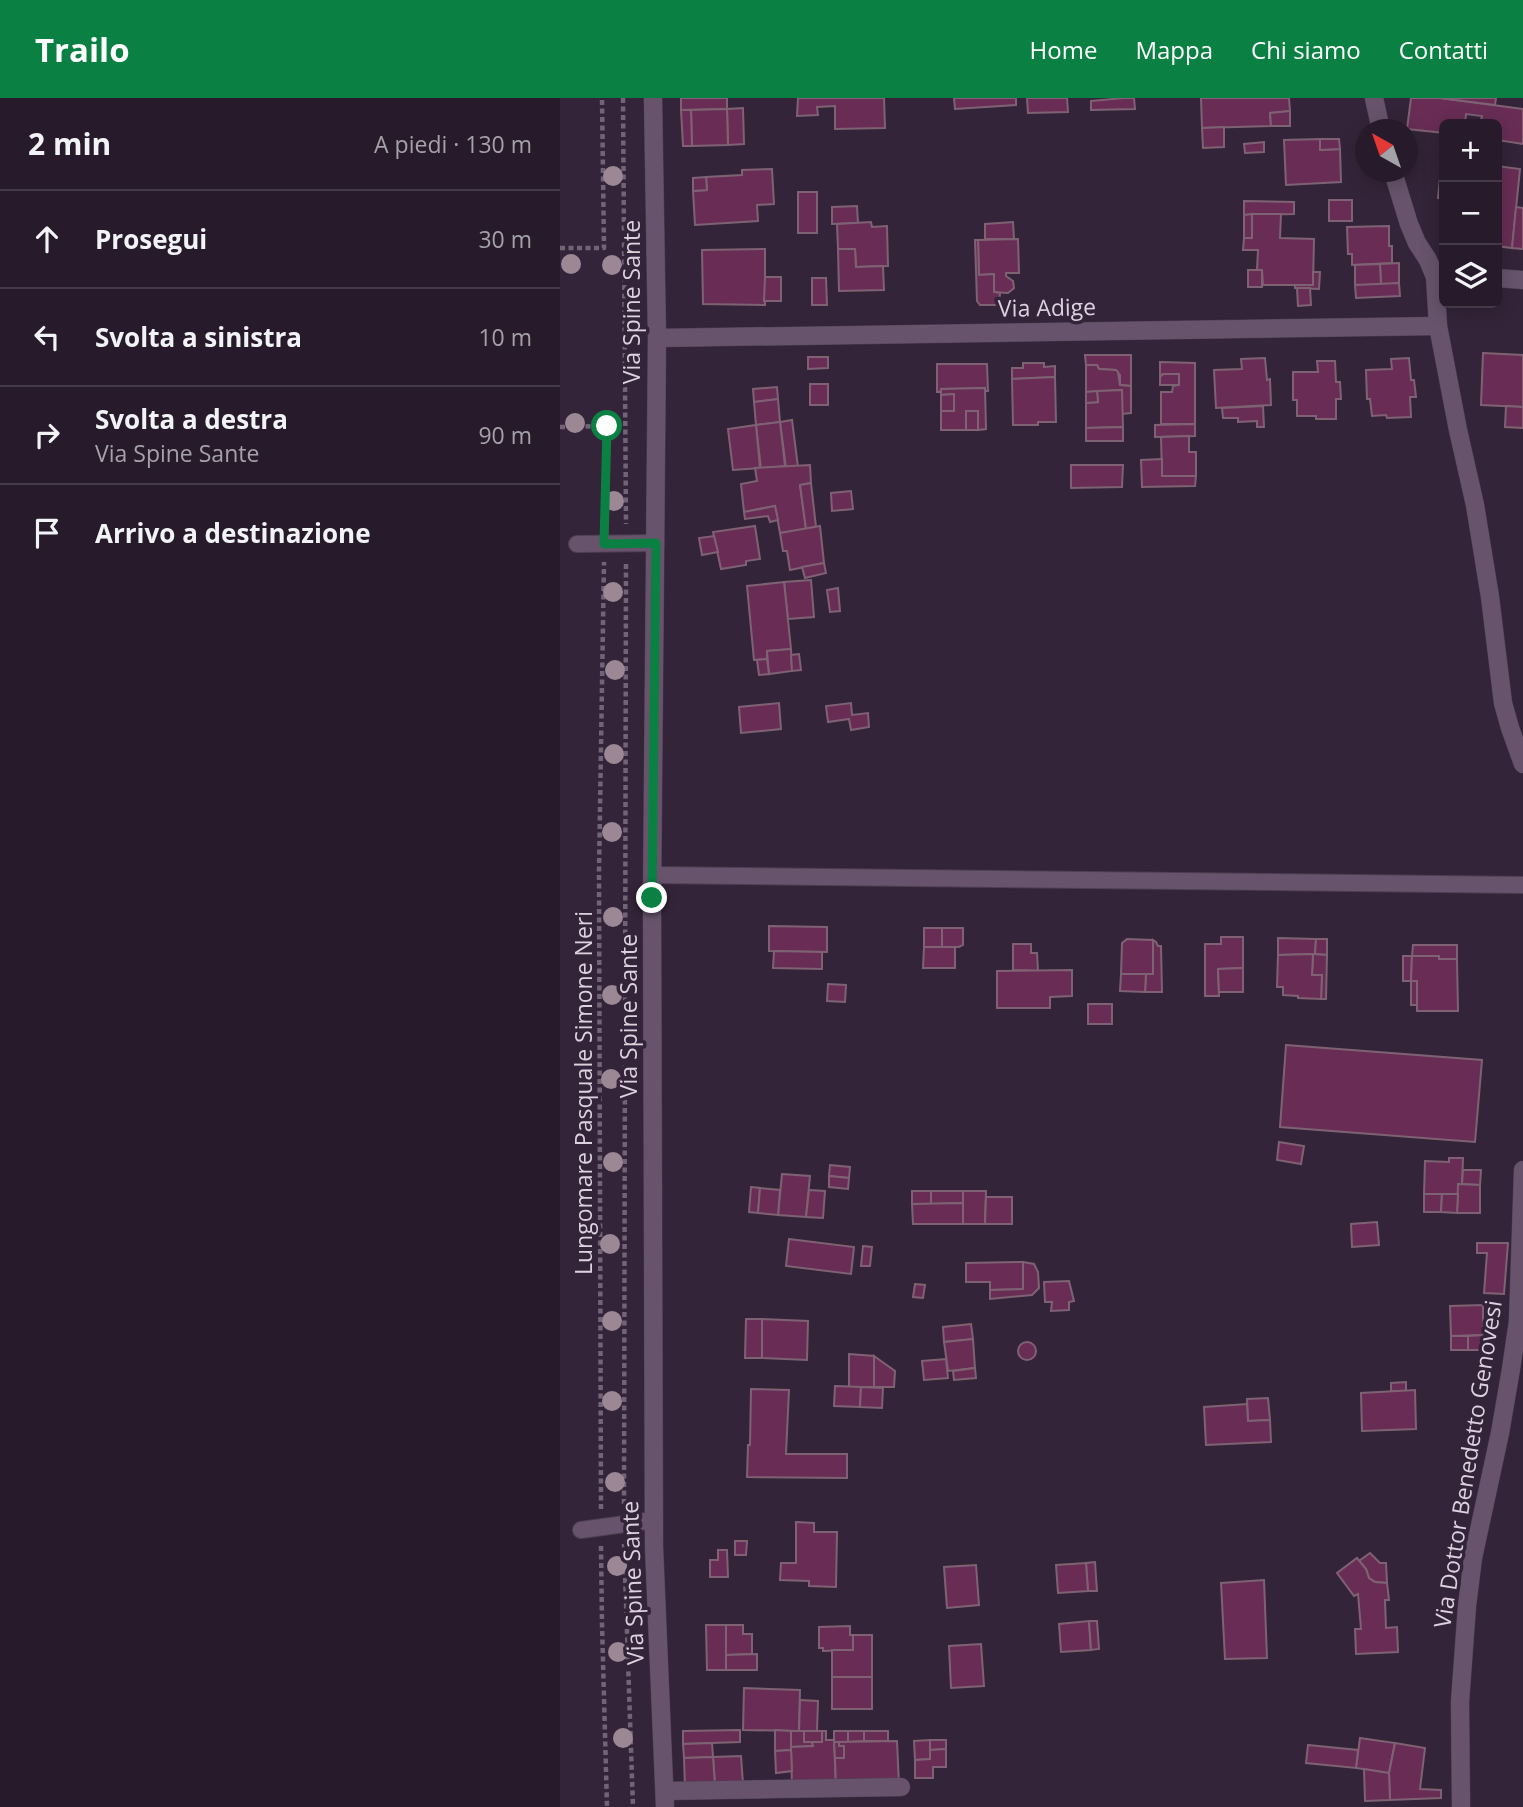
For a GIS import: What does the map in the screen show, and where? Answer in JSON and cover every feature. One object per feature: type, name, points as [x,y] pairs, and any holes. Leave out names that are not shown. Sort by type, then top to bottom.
[{"type":"street","name":"Via Spine Sante","points":[[653,98],[657,338],[652,875],[654,1547],[665,1799]]},
{"type":"street","points":[[1374,98],[1379,119]]},
{"type":"street","points":[[1396,182],[1409,224],[1439,277],[1438,326],[1475,505],[1503,704],[1523,764]]},
{"type":"street","points":[[1502,278],[1523,280]]},
{"type":"street","name":"Via Adige","points":[[657,338],[1438,326]]},
{"type":"street","name":"Via Dottor Benedetto Genovesi","points":[[1461,1807],[1460,1702],[1467,1606],[1478,1530],[1500,1433],[1518,1321],[1523,1170]]},
{"type":"street","points":[[665,1799],[901,1787]]},
{"type":"lane","points":[[577,544],[656,543]]},
{"type":"lane","points":[[652,875],[1523,885]]},
{"type":"lane","points":[[581,1530],[654,1520]]},
{"type":"path","points":[[560,248],[604,248],[602,98]]},
{"type":"path","points":[[623,98],[626,544],[624,1524],[633,1807]]},
{"type":"path","name":"Lungomare Pasquale Simone Neri","points":[[560,427],[607,426],[599,872],[601,1526],[607,1807]]},
{"type":"building","points":[[681,98],[727,98],[727,109],[681,110]]},
{"type":"building","points":[[798,98],[884,98],[885,128],[835,129],[835,106],[817,107],[818,115],[797,116]]},
{"type":"building","points":[[954,98],[1016,98],[1016,105],[955,109]]},
{"type":"building","points":[[1027,98],[1067,98],[1068,112],[1028,113]]},
{"type":"building","points":[[1134,98],[1135,109],[1091,110],[1091,101]]},
{"type":"building","points":[[1201,98],[1289,98],[1290,111],[1270,113],[1271,126],[1202,128]]},
{"type":"building","points":[[1411,98],[1440,98],[1523,109],[1523,144],[1502,141],[1502,119],[1481,119],[1482,116],[1466,114],[1466,119],[1439,119],[1439,132],[1418,130],[1418,119],[1408,119]]},
{"type":"building","points":[[1440,98],[1496,98],[1495,105]]},
{"type":"building","points":[[743,108],[744,144],[728,145],[727,109]]},
{"type":"building","points":[[727,109],[728,145],[692,146],[691,110]]},
{"type":"building","points":[[681,110],[691,110],[692,146],[683,146]]},
{"type":"building","points":[[1290,111],[1290,126],[1271,126],[1270,113]]},
{"type":"building","points":[[1224,127],[1224,147],[1203,148],[1202,128]]},
{"type":"building","points":[[1320,139],[1320,150],[1340,149],[1341,182],[1286,185],[1284,140]]},
{"type":"building","points":[[1320,139],[1339,139],[1340,149],[1320,150]]},
{"type":"building","points":[[1264,142],[1264,152],[1245,153],[1244,144]]},
{"type":"building","points":[[1502,167],[1520,169],[1512,248],[1502,247]]},
{"type":"building","points":[[772,169],[774,204],[757,205],[758,221],[695,225],[693,191],[707,190],[706,177],[742,175],[742,170]]},
{"type":"building","points":[[706,177],[707,190],[693,191],[693,178]]},
{"type":"building","points":[[798,192],[817,192],[817,233],[798,233]]},
{"type":"building","points":[[1329,200],[1352,200],[1352,221],[1329,221]]},
{"type":"building","points":[[1244,201],[1294,202],[1294,214],[1244,215]]},
{"type":"building","points":[[857,206],[858,223],[832,224],[832,207]]},
{"type":"building","points":[[1516,207],[1523,208],[1523,249],[1512,248]]},
{"type":"building","points":[[1252,214],[1252,238],[1244,238],[1244,215]]},
{"type":"building","points":[[1252,214],[1281,214],[1280,238],[1314,239],[1313,285],[1263,285],[1262,270],[1257,270],[1258,250],[1243,250],[1244,238],[1252,238]]},
{"type":"building","points":[[871,222],[872,227],[887,226],[888,266],[856,267],[855,249],[838,249],[837,224]]},
{"type":"building","points":[[1013,222],[1014,239],[985,239],[985,224]]},
{"type":"building","points":[[1389,226],[1392,263],[1352,265],[1352,254],[1348,254],[1347,227]]},
{"type":"building","points":[[1018,239],[1019,273],[1006,273],[1013,281],[1014,288],[1008,293],[994,292],[994,274],[979,275],[978,240]]},
{"type":"building","points":[[975,240],[978,240],[979,275],[994,274],[994,292],[1000,293],[997,305],[980,305],[977,301]]},
{"type":"building","points":[[765,249],[765,305],[703,304],[702,250]]},
{"type":"building","points":[[838,249],[855,249],[856,267],[883,266],[884,290],[839,291]]},
{"type":"building","points":[[1399,263],[1399,283],[1381,285],[1380,264]]},
{"type":"building","points":[[1380,264],[1381,285],[1355,285],[1355,265]]},
{"type":"building","points":[[1248,270],[1262,270],[1262,287],[1248,287]]},
{"type":"building","points":[[1313,272],[1320,272],[1319,289],[1295,288],[1295,285],[1313,285]]},
{"type":"building","points":[[765,277],[781,277],[781,301],[764,301]]},
{"type":"building","points":[[812,278],[826,278],[827,305],[812,305]]},
{"type":"building","points":[[1399,283],[1400,296],[1356,298],[1355,285]]},
{"type":"building","points":[[1297,288],[1310,288],[1311,305],[1298,306]]},
{"type":"building","points":[[1483,353],[1523,355],[1523,407],[1481,405]]},
{"type":"building","points":[[1085,355],[1131,355],[1131,386],[1120,385],[1120,375],[1116,370],[1086,365]]},
{"type":"building","points":[[808,357],[828,357],[828,368],[808,369]]},
{"type":"building","points":[[1265,358],[1267,380],[1270,379],[1271,405],[1216,408],[1214,370],[1242,369],[1241,359]]},
{"type":"building","points":[[1409,358],[1416,397],[1410,397],[1411,417],[1372,416],[1370,399],[1367,399],[1366,370],[1392,369],[1391,359]]},
{"type":"building","points":[[1317,361],[1335,361],[1336,382],[1340,382],[1341,399],[1336,399],[1336,419],[1297,416],[1297,400],[1293,400],[1293,372],[1318,372]]},
{"type":"building","points":[[1160,362],[1195,363],[1195,424],[1161,424],[1161,392],[1172,392],[1173,386],[1179,385],[1179,374],[1163,374],[1160,377]]},
{"type":"building","points":[[1023,363],[1055,366],[1055,377],[1012,379],[1012,368],[1023,368]]},
{"type":"building","points":[[937,364],[987,364],[988,391],[985,391],[985,388],[941,389],[937,392]]},
{"type":"building","points":[[1086,365],[1097,365],[1099,369],[1118,372],[1120,385],[1131,386],[1131,413],[1122,414],[1122,390],[1086,392]]},
{"type":"building","points":[[1163,374],[1179,374],[1179,385],[1160,385],[1160,377]]},
{"type":"building","points":[[1055,377],[1056,422],[1013,425],[1012,379]]},
{"type":"building","points":[[810,384],[828,384],[828,405],[810,405]]},
{"type":"building","points":[[777,387],[778,399],[754,402],[753,389]]},
{"type":"building","points":[[985,388],[986,429],[978,430],[978,411],[966,411],[966,430],[941,430],[941,411],[954,411],[954,394],[941,395],[941,389]]},
{"type":"building","points":[[1122,390],[1123,427],[1086,428],[1086,403],[1098,402],[1097,391]]},
{"type":"building","points":[[1097,391],[1098,402],[1086,403],[1086,392]]},
{"type":"building","points":[[954,394],[954,411],[941,411],[941,395]]},
{"type":"building","points":[[778,399],[780,422],[756,425],[754,402]]},
{"type":"building","points":[[1263,406],[1264,427],[1257,427],[1257,421],[1238,422],[1238,418],[1223,418],[1222,408]]},
{"type":"building","points":[[1506,406],[1523,407],[1523,428],[1505,427]]},
{"type":"building","points":[[966,411],[978,411],[978,430],[966,430]]},
{"type":"building","points":[[792,420],[798,467],[786,468],[780,422]]},
{"type":"building","points":[[780,422],[785,466],[761,469],[756,425]]},
{"type":"building","points":[[1195,424],[1195,436],[1155,437],[1155,425]]},
{"type":"building","points":[[756,425],[760,468],[733,470],[728,429]]},
{"type":"building","points":[[1123,427],[1123,441],[1086,441],[1086,428]]},
{"type":"building","points":[[1189,436],[1189,452],[1196,452],[1196,476],[1162,476],[1161,437]]},
{"type":"building","points":[[1162,459],[1162,476],[1196,476],[1195,486],[1142,487],[1141,460]]},
{"type":"building","points":[[810,465],[811,483],[800,485],[806,529],[780,533],[775,506],[744,512],[741,484],[757,481],[755,468]]},
{"type":"building","points":[[1071,465],[1123,465],[1122,487],[1071,488]]},
{"type":"building","points":[[811,483],[816,527],[806,529],[800,485]]},
{"type":"building","points":[[851,491],[853,509],[832,511],[831,493]]},
{"type":"building","points":[[775,506],[778,520],[770,522],[768,516],[745,519],[744,512]]},
{"type":"building","points":[[755,526],[760,559],[746,561],[746,565],[721,569],[713,532]]},
{"type":"building","points":[[820,526],[824,563],[790,570],[780,533]]},
{"type":"building","points":[[714,536],[718,552],[702,555],[699,538]]},
{"type":"building","points":[[824,563],[826,573],[805,578],[802,567]]},
{"type":"building","points":[[811,580],[814,617],[788,619],[784,582]]},
{"type":"building","points":[[784,582],[791,649],[767,651],[767,659],[754,660],[747,586]]},
{"type":"building","points":[[838,588],[840,611],[830,612],[827,590]]},
{"type":"building","points":[[791,649],[792,671],[769,674],[767,651]]},
{"type":"building","points":[[799,654],[801,670],[792,671],[791,655]]},
{"type":"building","points":[[767,659],[769,674],[759,675],[757,660]]},
{"type":"building","points":[[779,703],[781,729],[741,733],[739,707]]},
{"type":"building","points":[[851,703],[852,715],[868,713],[869,727],[851,730],[849,719],[828,722],[826,706]]},
{"type":"building","points":[[769,926],[827,927],[827,952],[769,951]]},
{"type":"building","points":[[924,928],[942,928],[942,947],[924,947]]},
{"type":"building","points":[[942,928],[963,928],[963,945],[942,947]]},
{"type":"building","points":[[1221,937],[1243,937],[1243,968],[1218,969],[1219,996],[1205,996],[1205,944],[1221,944]]},
{"type":"building","points":[[1278,938],[1316,939],[1315,954],[1278,955]]},
{"type":"building","points":[[1127,939],[1153,940],[1153,974],[1121,974],[1122,943]]},
{"type":"building","points":[[1316,939],[1327,939],[1327,955],[1315,954]]},
{"type":"building","points":[[1153,940],[1161,946],[1162,992],[1145,992],[1146,974],[1153,974]]},
{"type":"building","points":[[1013,944],[1031,944],[1031,953],[1037,953],[1038,971],[1013,970]]},
{"type":"building","points":[[1413,945],[1457,945],[1457,959],[1412,956]]},
{"type":"building","points":[[924,947],[955,947],[955,968],[923,968]]},
{"type":"building","points":[[774,951],[822,952],[822,969],[773,968]]},
{"type":"building","points":[[1313,954],[1327,955],[1326,999],[1321,999],[1322,975],[1312,975]]},
{"type":"building","points":[[1313,954],[1312,975],[1322,975],[1321,999],[1283,995],[1283,987],[1277,987],[1278,955]]},
{"type":"building","points":[[1403,956],[1412,956],[1411,981],[1403,981]]},
{"type":"building","points":[[1412,956],[1457,959],[1458,1011],[1417,1011],[1417,981],[1411,981]]},
{"type":"building","points":[[1243,968],[1243,992],[1219,992],[1218,969]]},
{"type":"building","points":[[1072,970],[1072,996],[1050,997],[1050,1008],[997,1008],[997,971]]},
{"type":"building","points":[[1121,974],[1146,974],[1145,992],[1120,991]]},
{"type":"building","points":[[1411,981],[1417,981],[1417,1005],[1411,1005]]},
{"type":"building","points":[[828,984],[846,985],[845,1002],[827,1001]]},
{"type":"building","points":[[1088,1004],[1112,1004],[1112,1024],[1088,1024]]},
{"type":"building","points":[[1286,1045],[1482,1060],[1475,1142],[1280,1127]]},
{"type":"building","points":[[1279,1142],[1304,1146],[1301,1164],[1277,1160]]},
{"type":"building","points":[[1449,1158],[1463,1158],[1462,1184],[1458,1184],[1458,1194],[1424,1194],[1425,1161],[1449,1162]]},
{"type":"building","points":[[830,1165],[850,1167],[849,1178],[829,1176]]},
{"type":"building","points":[[1463,1170],[1481,1170],[1480,1185],[1462,1184]]},
{"type":"building","points":[[782,1174],[810,1176],[806,1217],[778,1215]]},
{"type":"building","points":[[829,1176],[849,1178],[848,1189],[829,1187]]},
{"type":"building","points":[[1458,1184],[1480,1185],[1480,1213],[1457,1213]]},
{"type":"building","points":[[751,1187],[760,1188],[758,1213],[749,1212]]},
{"type":"building","points":[[760,1188],[780,1190],[778,1215],[758,1213]]},
{"type":"building","points":[[809,1190],[825,1191],[823,1218],[806,1217]]},
{"type":"building","points":[[912,1191],[931,1191],[931,1204],[912,1204]]},
{"type":"building","points":[[931,1191],[963,1191],[963,1203],[931,1204]]},
{"type":"building","points":[[963,1191],[986,1191],[985,1224],[963,1224]]},
{"type":"building","points":[[1424,1194],[1442,1194],[1441,1212],[1424,1212]]},
{"type":"building","points":[[1442,1194],[1458,1194],[1457,1213],[1441,1212]]},
{"type":"building","points":[[986,1197],[1012,1197],[1012,1224],[985,1224]]},
{"type":"building","points":[[963,1203],[963,1224],[913,1224],[912,1204]]},
{"type":"building","points":[[1377,1222],[1379,1245],[1352,1247],[1351,1224]]},
{"type":"building","points":[[789,1239],[854,1247],[851,1274],[786,1266]]},
{"type":"building","points":[[1477,1243],[1508,1243],[1504,1294],[1484,1293],[1487,1253],[1477,1253]]},
{"type":"building","points":[[863,1246],[872,1247],[870,1266],[861,1266]]},
{"type":"building","points":[[1023,1262],[1023,1289],[990,1290],[990,1282],[966,1282],[966,1263]]},
{"type":"building","points":[[1023,1262],[1034,1264],[1038,1272],[1039,1288],[1032,1295],[990,1299],[990,1290],[1023,1289]]},
{"type":"building","points":[[1069,1281],[1074,1301],[1069,1302],[1069,1310],[1051,1311],[1052,1302],[1045,1302],[1044,1282]]},
{"type":"building","points":[[915,1284],[925,1285],[923,1298],[913,1297]]},
{"type":"building","points":[[1483,1305],[1483,1335],[1451,1336],[1450,1306]]},
{"type":"building","points":[[746,1319],[762,1319],[762,1358],[745,1358]]},
{"type":"building","points":[[762,1319],[808,1321],[807,1360],[762,1358]]},
{"type":"building","points":[[971,1324],[973,1339],[944,1342],[943,1327]]},
{"type":"building","points":[[1483,1335],[1483,1350],[1468,1350],[1468,1336]]},
{"type":"building","points":[[1451,1336],[1468,1336],[1468,1350],[1451,1350]]},
{"type":"building","points":[[973,1339],[975,1368],[948,1371],[944,1342]]},
{"type":"building","points":[[1027,1342],[1033,1345],[1036,1351],[1033,1357],[1027,1360],[1021,1357],[1018,1351],[1021,1345]]},
{"type":"building","points":[[849,1354],[874,1356],[874,1387],[849,1387]]},
{"type":"building","points":[[874,1356],[895,1371],[894,1387],[874,1387]]},
{"type":"building","points":[[946,1359],[948,1378],[924,1380],[922,1361]]},
{"type":"building","points":[[975,1368],[976,1378],[954,1380],[953,1371]]},
{"type":"building","points":[[1406,1382],[1406,1391],[1391,1391],[1391,1383]]},
{"type":"building","points":[[835,1386],[861,1387],[860,1407],[834,1406]]},
{"type":"building","points":[[861,1387],[883,1388],[882,1408],[860,1407]]},
{"type":"building","points":[[751,1389],[789,1390],[786,1454],[847,1454],[847,1478],[747,1477]]},
{"type":"building","points":[[1415,1390],[1416,1429],[1362,1431],[1361,1393]]},
{"type":"building","points":[[1268,1398],[1270,1420],[1248,1421],[1247,1399]]},
{"type":"building","points":[[1247,1404],[1248,1421],[1270,1420],[1271,1442],[1206,1445],[1204,1407]]},
{"type":"building","points":[[796,1522],[814,1523],[814,1532],[837,1532],[836,1587],[809,1586],[809,1581],[780,1580],[781,1563],[796,1563]]},
{"type":"building","points":[[735,1541],[747,1541],[746,1555],[735,1555]]},
{"type":"building","points":[[718,1550],[727,1550],[728,1577],[710,1577],[710,1560],[718,1560]]},
{"type":"building","points":[[1370,1553],[1380,1563],[1386,1563],[1387,1583],[1375,1582],[1369,1578],[1359,1561]]},
{"type":"building","points":[[1357,1558],[1369,1578],[1375,1582],[1387,1583],[1389,1600],[1385,1600],[1386,1628],[1397,1627],[1398,1652],[1356,1654],[1355,1629],[1361,1629],[1358,1594],[1354,1596],[1337,1573]]},
{"type":"building","points":[[1095,1562],[1097,1591],[1088,1591],[1086,1563]]},
{"type":"building","points":[[1086,1563],[1088,1591],[1058,1593],[1056,1565]]},
{"type":"building","points":[[976,1565],[979,1605],[947,1608],[944,1567]]},
{"type":"building","points":[[1264,1580],[1267,1658],[1225,1659],[1221,1583]]},
{"type":"building","points":[[1089,1621],[1091,1650],[1061,1652],[1059,1624]]},
{"type":"building","points":[[1089,1621],[1097,1621],[1099,1649],[1091,1650]]},
{"type":"building","points":[[706,1625],[726,1625],[726,1670],[707,1670]]},
{"type":"building","points":[[726,1625],[743,1625],[743,1634],[752,1634],[752,1654],[726,1655]]},
{"type":"building","points":[[850,1626],[853,1650],[823,1651],[823,1648],[819,1648],[819,1627]]},
{"type":"building","points":[[853,1635],[872,1635],[872,1677],[832,1677],[832,1650],[853,1650]]},
{"type":"building","points":[[981,1644],[984,1686],[951,1688],[949,1646]]},
{"type":"building","points":[[757,1654],[757,1670],[726,1670],[726,1655]]},
{"type":"building","points":[[832,1677],[872,1677],[872,1709],[832,1709]]},
{"type":"building","points":[[744,1688],[800,1690],[799,1731],[743,1730]]},
{"type":"building","points":[[800,1700],[818,1701],[817,1731],[799,1731]]},
{"type":"building","points":[[740,1730],[740,1742],[683,1744],[683,1731]]},
{"type":"building","points":[[775,1730],[791,1731],[791,1750],[775,1751]]},
{"type":"building","points":[[791,1731],[804,1731],[804,1742],[812,1742],[813,1746],[791,1747]]},
{"type":"building","points":[[804,1731],[822,1731],[822,1742],[804,1742]]},
{"type":"building","points":[[822,1731],[826,1731],[826,1740],[834,1740],[836,1787],[792,1788],[791,1747],[813,1746],[812,1742],[822,1742]]},
{"type":"building","points":[[834,1731],[848,1731],[848,1742],[834,1742]]},
{"type":"building","points":[[848,1731],[864,1731],[864,1741],[848,1742]]},
{"type":"building","points":[[864,1731],[888,1731],[888,1741],[864,1741]]},
{"type":"building","points":[[1360,1738],[1395,1743],[1389,1773],[1356,1768]]},
{"type":"building","points":[[930,1740],[946,1740],[946,1749],[930,1750]]},
{"type":"building","points":[[930,1740],[930,1759],[915,1760],[914,1741]]},
{"type":"building","points":[[897,1741],[899,1785],[836,1787],[835,1758],[844,1758],[844,1746],[839,1746],[839,1742]]},
{"type":"building","points":[[834,1742],[844,1746],[844,1758],[835,1758]]},
{"type":"building","points":[[712,1743],[713,1757],[684,1758],[683,1744]]},
{"type":"building","points":[[1395,1743],[1425,1748],[1420,1789],[1441,1790],[1441,1798],[1390,1800],[1389,1773]]},
{"type":"building","points":[[1308,1745],[1358,1750],[1356,1768],[1306,1763]]},
{"type":"building","points":[[946,1749],[946,1767],[933,1767],[933,1778],[915,1778],[915,1760],[930,1759],[930,1750]]},
{"type":"building","points":[[791,1750],[792,1771],[776,1773],[775,1751]]},
{"type":"building","points":[[741,1756],[743,1784],[715,1785],[713,1757]]},
{"type":"building","points":[[713,1757],[715,1785],[685,1787],[684,1758]]},
{"type":"building","points":[[1364,1769],[1389,1773],[1390,1800],[1365,1801]]},
{"type":"route","points":[[607,426],[604,544],[656,543],[652,898]]}]
